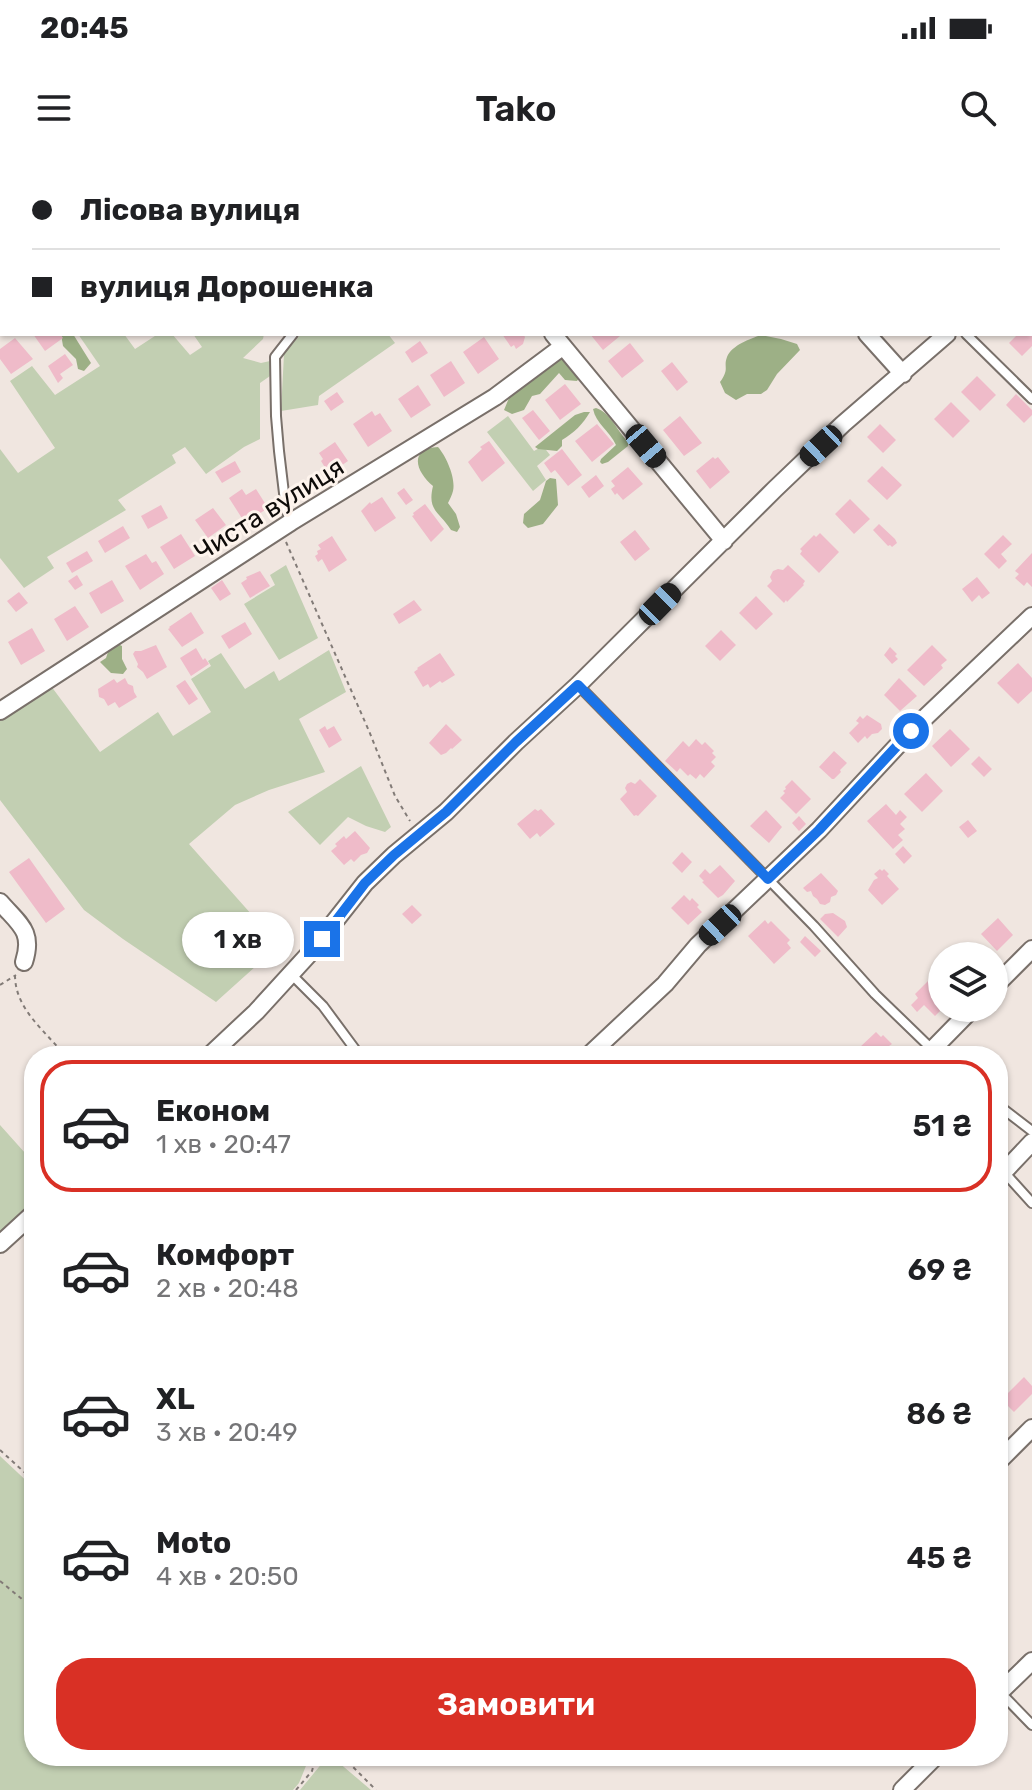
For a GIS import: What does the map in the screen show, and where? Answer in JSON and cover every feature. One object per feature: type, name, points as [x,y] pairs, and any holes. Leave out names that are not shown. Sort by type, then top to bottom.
[{"type":"street","points":[[869,336],[903,374]]},
{"type":"street","points":[[220,1046],[309,954],[365,883],[446,812],[832,435],[945,336]]},
{"type":"street","name":"Чиста вулиця","points":[[0,711],[284,526],[495,397],[558,340]]},
{"type":"street","points":[[558,340],[724,541]]},
{"type":"street","points":[[599,1046],[665,984],[698,945],[819,830],[911,731],[1032,616]]},
{"type":"street","points":[[0,902],[22,927],[29,945],[20,968]]},
{"type":"street","points":[[1008,973],[1032,949]]},
{"type":"street","points":[[939,1046],[961,1022]]},
{"type":"street","points":[[1008,1168],[1032,1142]]},
{"type":"street","points":[[0,1244],[24,1222]]},
{"type":"street","points":[[1008,1452],[1032,1428]]},
{"type":"street","points":[[1008,1684],[1032,1661]]},
{"type":"street","points":[[902,1790],[926,1766]]},
{"type":"lane","points":[[284,526],[286,510],[276,416],[275,357],[291,336]]},
{"type":"lane","points":[[968,336],[1032,399]]},
{"type":"lane","points":[[578,685],[814,926],[924,1046]]},
{"type":"lane","points":[[291,974],[323,1006],[353,1046]]},
{"type":"lane","points":[[1008,1113],[1032,1131]]},
{"type":"lane","points":[[1008,1181],[1032,1203]]},
{"type":"lane","points":[[1008,1701],[1032,1725]]},
{"type":"path","points":[[284,526],[287,543],[395,796],[413,826],[423,832]]},
{"type":"path","points":[[0,985],[20,968]]},
{"type":"path","points":[[20,968],[15,987],[20,1000],[30,1017],[56,1046]]},
{"type":"path","points":[[0,1450],[24,1472]]},
{"type":"path","points":[[0,1581],[24,1601]]},
{"type":"path","points":[[296,1790],[313,1766]]},
{"type":"path","points":[[352,1766],[376,1790]]},
{"type":"green space","points":[[61,336],[74,336],[91,363],[84,371],[78,369],[76,359],[63,346]]},
{"type":"green space","points":[[79,336],[125,336],[135,349],[155,336],[174,336],[190,355],[202,347],[194,336],[264,336],[243,358],[261,363],[270,361],[270,376],[260,383],[260,439],[206,474],[185,447],[172,455],[176,463],[118,500],[126,510],[47,557],[54,568],[24,588],[0,558],[0,449],[18,473],[55,448],[10,381],[32,366],[55,395],[100,366]]},
{"type":"green space","points":[[299,336],[390,336],[395,343],[319,396],[318,405],[281,411],[284,354]]},
{"type":"green space","points":[[766,336],[797,344],[800,350],[777,374],[767,390],[736,400],[725,393],[720,382],[725,374],[729,353],[747,341]]},
{"type":"green space","points":[[558,358],[567,360],[579,378],[577,381],[565,380],[559,373],[540,394],[532,396],[524,410],[512,414],[504,410],[509,398]]},
{"type":"green space","points":[[593,409],[610,418],[628,442],[628,446],[602,464],[601,459],[616,445],[597,419]]},
{"type":"green space","points":[[590,412],[578,428],[562,440],[562,446],[557,451],[535,447],[575,415]]},
{"type":"green space","points":[[508,416],[534,451],[543,446],[550,455],[537,466],[546,480],[533,491],[487,432]]},
{"type":"green space","points":[[438,447],[452,474],[454,486],[448,503],[456,514],[460,527],[457,532],[451,530],[435,510],[433,486],[419,468],[422,452]]},
{"type":"green space","points":[[556,479],[558,505],[543,524],[528,528],[523,523],[524,514],[540,500],[546,481]]},
{"type":"green space","points":[[286,565],[318,638],[279,660],[244,604],[275,585],[270,575]]},
{"type":"green space","points":[[116,643],[122,646],[122,659],[127,669],[123,674],[111,673],[100,662]]},
{"type":"green space","points":[[329,650],[346,692],[299,719],[325,772],[235,805],[189,844],[276,942],[276,948],[216,1002],[84,910],[0,800],[0,721],[51,686],[100,752],[158,712],[173,736],[211,712],[191,679],[211,666],[208,661],[221,653],[245,689],[274,671],[279,681]]},
{"type":"green space","points":[[361,766],[391,827],[385,832],[348,817],[320,845],[288,812]]},
{"type":"green space","points":[[0,1125],[24,1152],[24,1211],[0,1233]]},
{"type":"green space","points":[[0,1456],[24,1479],[24,1766],[306,1766],[293,1790],[0,1790]]},
{"type":"green space","points":[[320,1766],[343,1766],[371,1790],[300,1790]]},
{"type":"building","points":[[34,336],[62,336],[63,338],[45,351]]},
{"type":"building","points":[[503,336],[524,336],[523,344],[516,349],[514,345],[511,347]]},
{"type":"building","points":[[592,336],[620,336],[603,350]]},
{"type":"building","points":[[1016,336],[1032,336],[1032,346],[1022,356],[1009,343]]},
{"type":"building","points":[[484,337],[499,359],[478,374],[463,352]]},
{"type":"building","points":[[15,338],[33,359],[11,374],[0,359],[0,349]]},
{"type":"building","points":[[420,341],[428,353],[412,363],[405,352]]},
{"type":"building","points":[[630,343],[644,361],[622,378],[608,361]]},
{"type":"building","points":[[65,354],[73,365],[60,374],[63,378],[58,383],[48,366]]},
{"type":"building","points":[[451,361],[465,383],[444,397],[430,375]]},
{"type":"building","points":[[672,362],[688,382],[677,391],[661,371]]},
{"type":"building","points":[[977,376],[996,395],[980,411],[961,392]]},
{"type":"building","points":[[565,384],[581,404],[560,420],[545,400]]},
{"type":"building","points":[[418,385],[431,405],[411,418],[398,399]]},
{"type":"building","points":[[337,392],[344,402],[331,411],[324,401]]},
{"type":"building","points":[[1016,394],[1032,410],[1032,415],[1024,423],[1006,405]]},
{"type":"building","points":[[951,402],[970,421],[953,438],[934,419]]},
{"type":"building","points":[[533,410],[550,431],[539,440],[522,418]]},
{"type":"building","points":[[372,411],[375,416],[380,413],[392,431],[368,447],[353,424]]},
{"type":"building","points":[[680,416],[702,443],[684,456],[663,430]]},
{"type":"building","points":[[597,424],[614,444],[592,462],[575,441]]},
{"type":"building","points":[[880,424],[896,440],[883,453],[867,437]]},
{"type":"building","points":[[489,441],[505,463],[482,482],[468,462]]},
{"type":"building","points":[[335,442],[348,461],[332,472],[326,469],[319,453]]},
{"type":"building","points":[[562,449],[582,475],[568,486],[555,470],[551,473],[544,463]]},
{"type":"building","points":[[713,457],[718,457],[730,472],[710,489],[696,471]]},
{"type":"building","points":[[235,461],[241,472],[222,483],[215,472]]},
{"type":"building","points":[[882,466],[902,485],[887,500],[867,481]]},
{"type":"building","points":[[628,467],[643,484],[623,500],[611,489],[615,486],[611,481]]},
{"type":"building","points":[[596,475],[604,486],[589,498],[581,487]]},
{"type":"building","points":[[404,488],[413,500],[406,505],[397,493]]},
{"type":"building","points":[[242,489],[246,495],[256,489],[268,508],[245,523],[229,498]]},
{"type":"building","points":[[382,497],[396,518],[375,532],[361,511],[370,502]]},
{"type":"building","points":[[850,499],[870,519],[854,534],[835,514]]},
{"type":"building","points":[[425,504],[444,529],[431,542],[412,516]]},
{"type":"building","points":[[161,505],[168,518],[148,529],[141,516]]},
{"type":"building","points":[[213,508],[226,525],[208,538],[195,520]]},
{"type":"building","points":[[879,524],[895,539],[897,543],[892,547],[873,530]]},
{"type":"building","points":[[123,526],[130,538],[105,553],[98,541]]},
{"type":"building","points":[[635,530],[650,549],[635,561],[620,542]]},
{"type":"building","points":[[820,533],[839,552],[819,573],[800,554],[800,549]]},
{"type":"building","points":[[181,534],[195,556],[174,569],[160,547]]},
{"type":"building","points":[[1003,535],[1012,544],[1001,554],[1007,561],[999,569],[984,554]]},
{"type":"building","points":[[332,536],[347,560],[329,572],[322,559],[318,562],[315,556],[321,549],[318,545]]},
{"type":"building","points":[[87,551],[93,561],[72,573],[66,563]]},
{"type":"building","points":[[1032,553],[1032,587],[1027,582],[1024,586],[1015,578],[1019,574],[1015,571]]},
{"type":"building","points":[[146,554],[152,563],[156,561],[164,574],[140,590],[125,566]]},
{"type":"building","points":[[788,565],[805,581],[784,603],[767,586],[772,581],[773,571],[783,570]]},
{"type":"building","points":[[260,571],[270,586],[250,598],[241,583],[246,577]]},
{"type":"building","points":[[77,575],[83,585],[75,590],[68,581]]},
{"type":"building","points":[[977,577],[990,593],[982,599],[979,595],[972,602],[962,589]]},
{"type":"building","points":[[112,580],[124,601],[101,614],[89,593]]},
{"type":"building","points":[[222,580],[231,594],[220,601],[211,588]]},
{"type":"building","points":[[19,592],[28,603],[16,612],[7,601]]},
{"type":"building","points":[[756,596],[773,614],[756,630],[739,613]]},
{"type":"building","points":[[414,600],[422,610],[399,624],[393,614]]},
{"type":"building","points":[[75,606],[89,627],[67,641],[54,619]]},
{"type":"building","points":[[191,612],[204,633],[182,647],[168,629]]},
{"type":"building","points":[[245,622],[252,634],[229,649],[221,636]]},
{"type":"building","points":[[32,628],[45,651],[21,665],[8,642]]},
{"type":"building","points":[[721,630],[736,645],[720,661],[705,646]]},
{"type":"building","points":[[156,645],[167,667],[147,679],[137,667],[133,654]]},
{"type":"building","points":[[932,645],[947,660],[924,686],[907,670]]},
{"type":"building","points":[[890,647],[898,659],[892,664],[884,655]]},
{"type":"building","points":[[196,648],[209,664],[191,676],[180,658]]},
{"type":"building","points":[[440,653],[455,675],[430,688],[428,684],[423,687],[414,672]]},
{"type":"building","points":[[1018,663],[1032,678],[1032,691],[1018,704],[997,683]]},
{"type":"building","points":[[125,678],[133,686],[137,697],[119,708],[115,702],[108,706],[99,697],[98,689],[114,679],[117,683]]},
{"type":"building","points":[[899,678],[917,696],[900,711],[884,695]]},
{"type":"building","points":[[185,680],[198,699],[189,705],[176,686]]},
{"type":"building","points":[[867,715],[881,724],[882,729],[867,739],[865,736],[858,743],[849,733],[859,723],[856,721],[860,716],[863,719]]},
{"type":"building","points":[[446,724],[462,740],[441,755],[429,743]]},
{"type":"building","points":[[325,726],[327,730],[334,726],[342,740],[329,748],[319,730]]},
{"type":"building","points":[[950,729],[970,749],[951,767],[932,746]]},
{"type":"building","points":[[696,739],[702,745],[705,742],[716,757],[711,762],[715,766],[704,778],[700,774],[696,779],[680,768],[677,772],[665,761],[683,741],[689,747]]},
{"type":"building","points":[[834,751],[847,763],[832,779],[819,767]]},
{"type":"building","points":[[979,756],[992,769],[984,777],[971,764]]},
{"type":"building","points":[[926,773],[943,791],[922,812],[904,794]]},
{"type":"building","points":[[640,779],[657,796],[638,816],[634,816],[620,799],[627,792],[627,784],[635,784]]},
{"type":"building","points":[[792,780],[811,799],[796,814],[780,798]]},
{"type":"building","points":[[886,804],[896,815],[900,810],[907,817],[900,824],[905,829],[898,835],[903,840],[893,849],[867,821]]},
{"type":"building","points":[[535,809],[541,809],[555,824],[540,837],[537,833],[530,839],[517,824]]},
{"type":"building","points":[[766,810],[782,827],[769,843],[750,826]]},
{"type":"building","points":[[799,816],[806,824],[799,831],[792,823]]},
{"type":"building","points":[[968,820],[977,831],[968,838],[959,827]]},
{"type":"building","points":[[355,831],[370,848],[354,862],[351,859],[344,865],[331,851],[344,836],[346,839]]},
{"type":"building","points":[[903,846],[912,856],[904,864],[895,854]]},
{"type":"building","points":[[682,852],[692,862],[682,873],[672,863]]},
{"type":"building","points":[[29,858],[65,909],[46,923],[9,872]]},
{"type":"building","points":[[720,865],[735,881],[718,898],[699,876],[705,869],[710,874]]},
{"type":"building","points":[[880,869],[889,874],[887,876],[899,889],[882,905],[868,890],[878,878],[874,874]]},
{"type":"building","points":[[821,873],[838,891],[825,905],[820,904],[811,891],[803,888]]},
{"type":"building","points":[[684,895],[690,901],[692,898],[702,912],[688,925],[671,908]]},
{"type":"building","points":[[412,905],[422,915],[412,924],[402,914]]},
{"type":"building","points":[[833,913],[845,921],[847,927],[838,937],[820,919],[825,914]]},
{"type":"building","points":[[998,918],[1013,935],[1006,942],[989,942],[981,934]]},
{"type":"building","points":[[765,920],[768,924],[771,921],[790,940],[787,943],[791,948],[774,964],[748,936]]},
{"type":"building","points":[[805,936],[821,951],[815,957],[800,942]]},
{"type":"building","points":[[928,981],[928,1009],[924,1005],[917,1012],[911,1005],[918,998],[915,994]]},
{"type":"building","points":[[876,1032],[892,1044],[889,1046],[861,1046]]},
{"type":"building","points":[[1024,1377],[1032,1386],[1032,1394],[1014,1412],[1008,1406],[1008,1393]]},
{"type":"route","points":[[322,939],[365,883],[446,812],[578,685],[768,879],[819,830],[911,731]]}]
